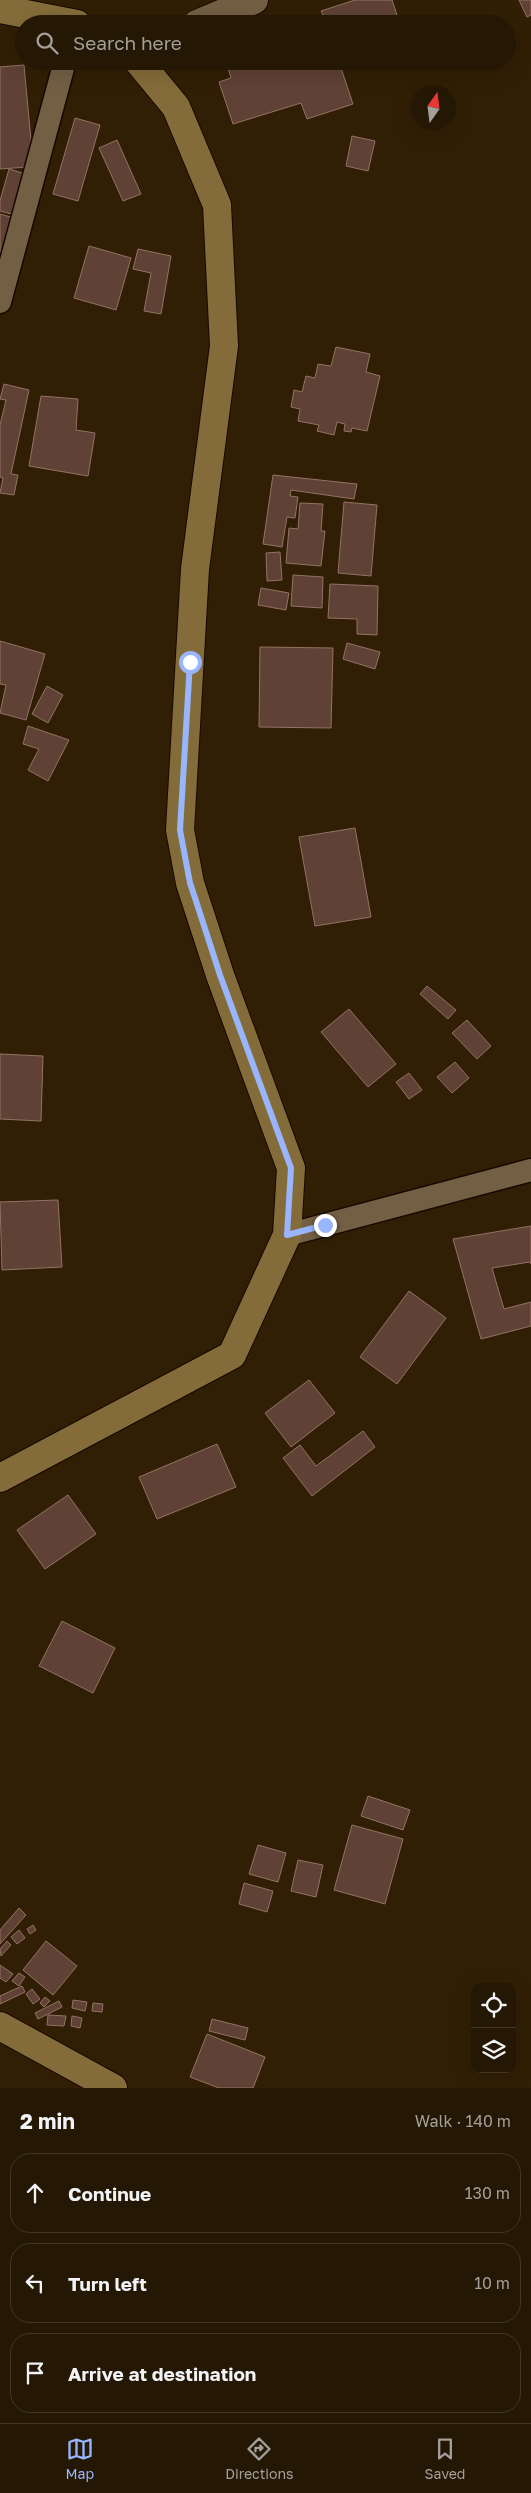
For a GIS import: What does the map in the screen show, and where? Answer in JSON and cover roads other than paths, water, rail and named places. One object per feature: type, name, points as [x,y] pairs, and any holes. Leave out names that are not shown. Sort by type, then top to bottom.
[{"type":"main road","points":[[0,9],[30,15]]},
{"type":"main road","points":[[0,1478],[232,1355],[287,1235],[291,1168],[220,975],[193,892],[180,830],[195,569],[224,346],[217,205],[176,107],[145,70]]},
{"type":"main road","points":[[0,2026],[113,2088]]},
{"type":"street","points":[[218,15],[254,0]]},
{"type":"street","points":[[0,302],[63,70]]},
{"type":"street","points":[[287,1235],[531,1170]]}]
